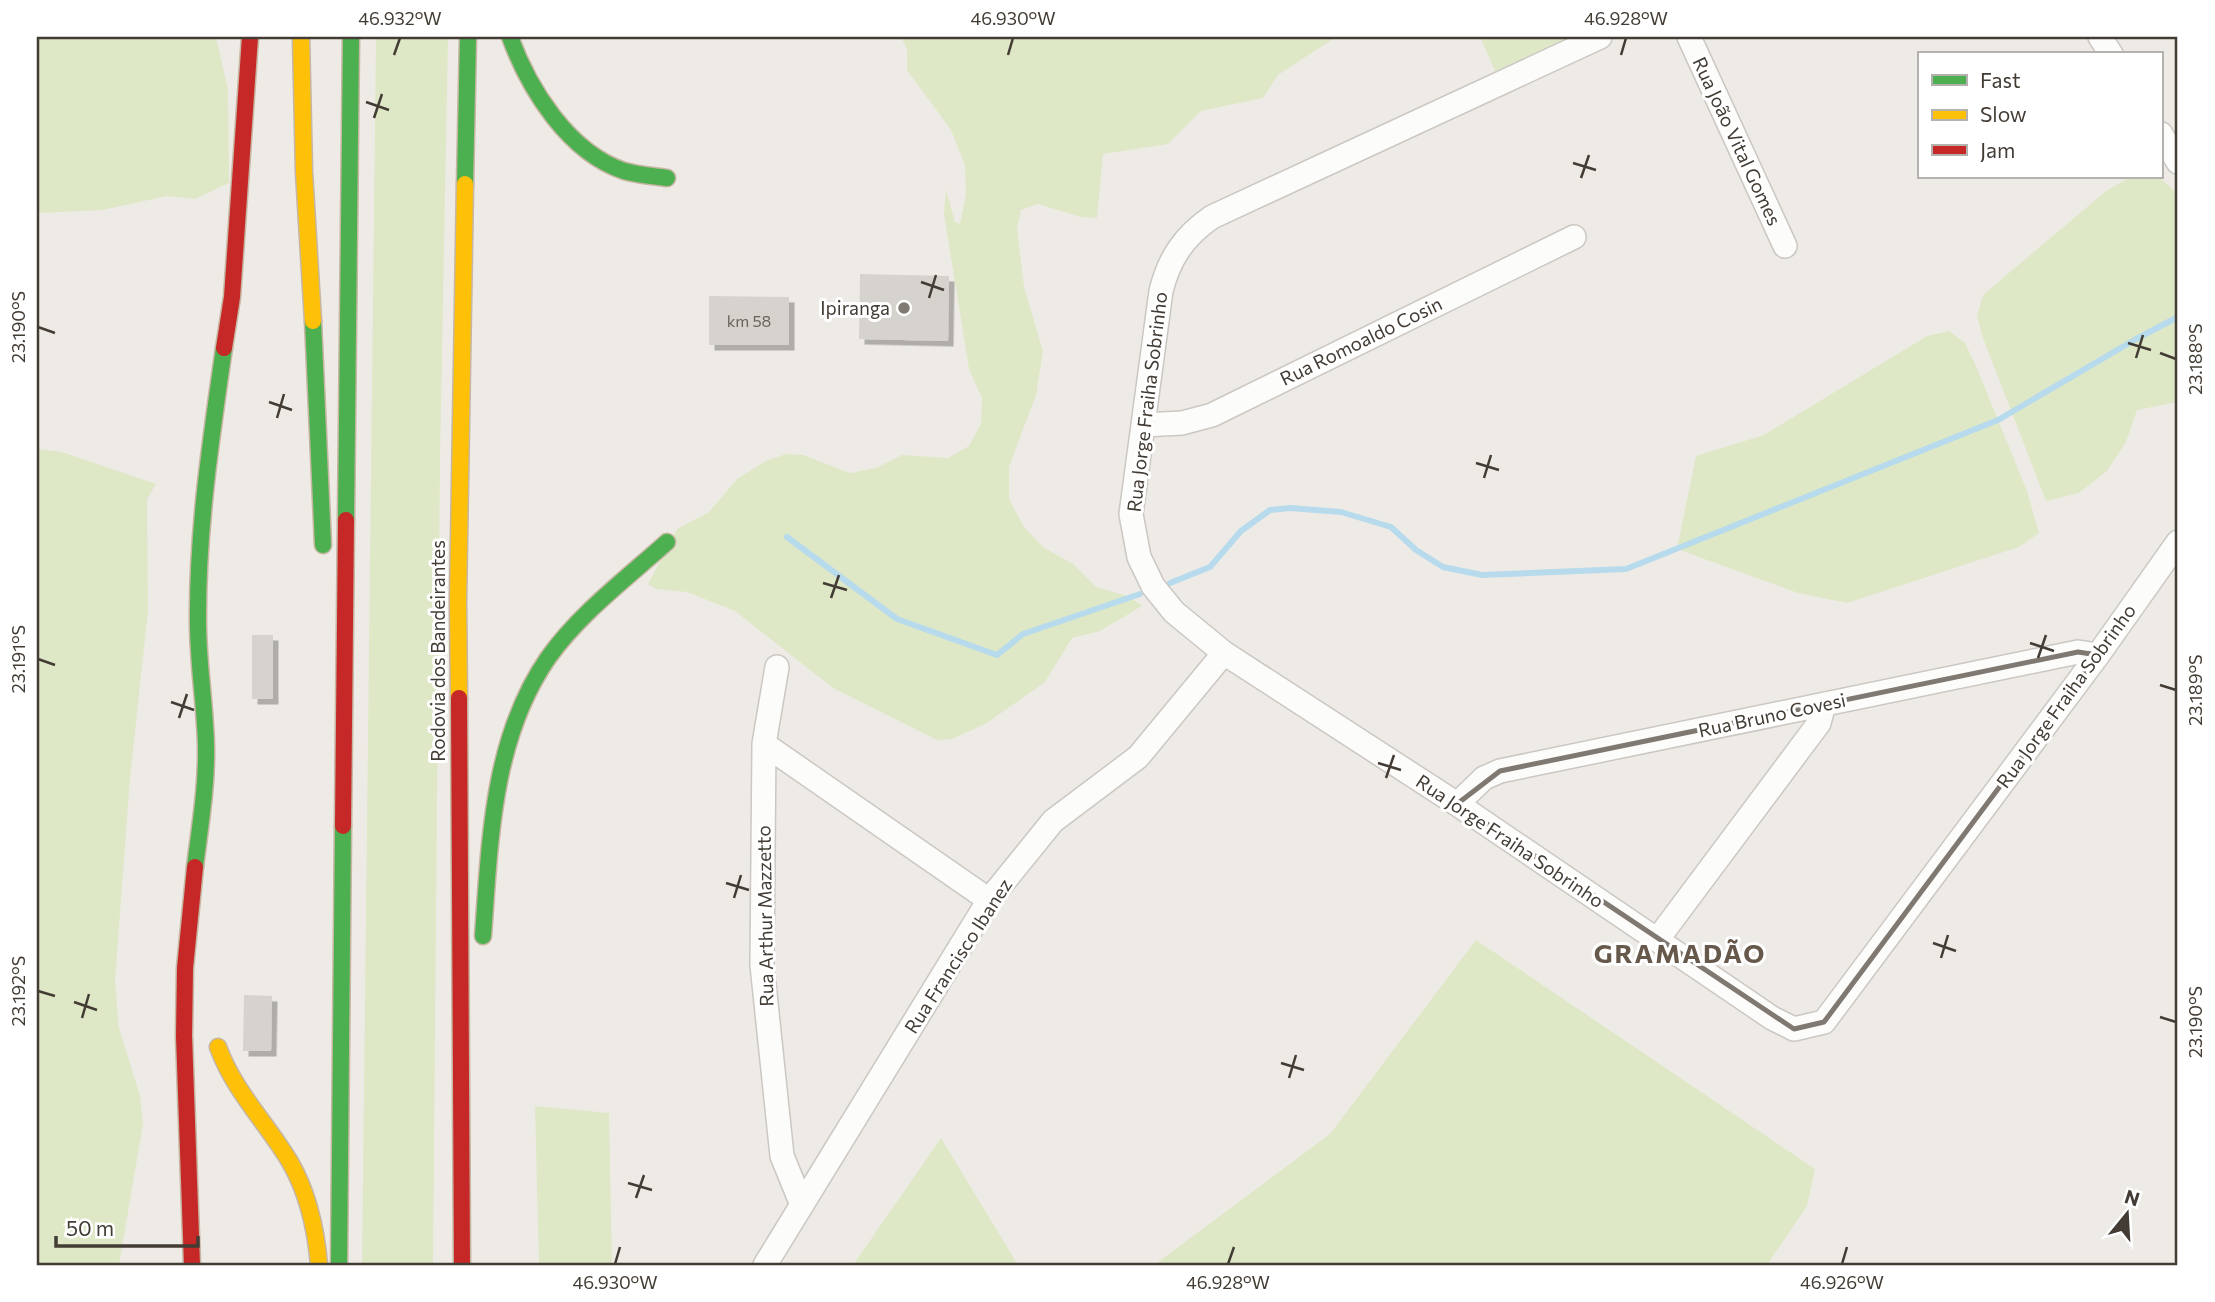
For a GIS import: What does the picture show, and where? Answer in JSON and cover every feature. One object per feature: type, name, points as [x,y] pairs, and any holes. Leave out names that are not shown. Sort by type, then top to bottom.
[{"type":"highway","points":[[192,1265],[184,1035],[188,922],[205,788],[206,745],[198,624],[200,544],[202,507],[232,297],[250,37]]},
{"type":"highway","points":[[301,37],[304,172],[324,559]]},
{"type":"highway","points":[[340,1265],[351,37]]},
{"type":"highway","name":"Rodovia dos Bandeirantes","points":[[462,1265],[458,601],[468,37]]},
{"type":"highway","points":[[510,37],[535,91],[563,128],[592,153],[620,170],[667,178]]},
{"type":"highway","points":[[482,950],[494,814],[512,728],[527,691],[548,657],[574,627],[667,542]]},
{"type":"highway","points":[[329,628],[344,808]]},
{"type":"highway","points":[[463,1168],[476,1018]]},
{"type":"highway","points":[[218,1047],[234,1084],[282,1149],[301,1183],[314,1217],[319,1265]]},
{"type":"street","name":"Rua Jorge Fraiha Sobrinho","points":[[1600,37],[1212,217],[1182,243],[1165,274],[1161,291],[1131,514],[1139,557],[1153,586],[1174,612],[1224,653],[1457,804],[1772,1018],[1794,1029],[1824,1022],[2098,655],[2178,542]]},
{"type":"street","name":"Rua João Vital Gomes","points":[[1689,37],[1785,246]]},
{"type":"street","points":[[2100,37],[2110,52]]},
{"type":"street","points":[[2162,136],[2178,162]]},
{"type":"street","name":"Rua Romoaldo Cosin","points":[[1143,425],[1182,423],[1212,415],[1574,237]]},
{"type":"street","name":"Rua Bruno Covesi","points":[[1457,804],[1484,778],[1500,771],[2078,652],[2098,655]]},
{"type":"street","name":"Rua Francisco Ibanez","points":[[765,1265],[989,900],[1053,821],[1138,757],[1224,653]]},
{"type":"street","name":"Rua Arthur Mazzetto","points":[[777,667],[764,744],[762,965],[782,1156],[802,1205]]},
{"type":"street","points":[[1657,940],[1819,723],[1824,704]]},
{"type":"street","points":[[764,744],[989,900]]},
{"type":"highlighted area","points":[[2078,652],[2098,655],[1824,1022],[1794,1029],[1457,804],[1500,771]]},
{"type":"green space","points":[[37,37],[216,37],[228,90],[229,183],[195,199],[167,196],[102,210],[37,211]]},
{"type":"green space","points":[[376,37],[448,37],[440,458],[433,1265],[362,1265]]},
{"type":"green space","points":[[901,37],[1336,37],[1278,75],[1263,98],[1201,111],[1168,144],[1103,154],[1097,218],[1081,217],[1038,204],[1021,210],[1017,229],[1024,287],[1043,351],[1036,395],[1009,467],[1009,499],[1024,527],[1043,547],[1073,564],[1096,587],[1130,597],[1142,606],[1100,631],[1072,638],[1045,682],[987,723],[952,739],[937,740],[833,688],[735,611],[687,592],[656,589],[648,584],[677,529],[709,512],[737,479],[766,461],[786,454],[803,455],[850,473],[876,468],[902,455],[948,458],[969,446],[981,424],[982,398],[969,369],[944,214],[946,190],[955,222],[960,224],[966,194],[965,165],[951,130],[907,70],[907,49]]},
{"type":"green space","points":[[1480,37],[1571,37],[1495,71]]},
{"type":"green space","points":[[2128,178],[2160,178],[2178,194],[2178,402],[2137,410],[2126,442],[2107,471],[2079,493],[2046,501],[1977,316],[1983,295],[2106,191]]},
{"type":"green space","points":[[1949,331],[1965,343],[1976,366],[2027,491],[2039,533],[2019,547],[1847,603],[1798,593],[1677,549],[1696,456],[1764,435],[1927,336]]},
{"type":"green space","points":[[37,449],[62,452],[156,484],[147,499],[148,611],[130,778],[115,981],[119,1028],[140,1096],[143,1124],[119,1265],[37,1265]]},
{"type":"green space","points":[[1476,940],[1815,1169],[1807,1206],[1767,1265],[1154,1265],[1330,1134]]},
{"type":"green space","points":[[535,1106],[609,1113],[612,1265],[539,1265]]},
{"type":"green space","points":[[941,1138],[1018,1265],[853,1265]]},
{"type":"building","name":"Ipiranga","points":[[860,274],[949,276],[948,341],[859,339]]},
{"type":"building","name":"Ipiranga","points":[[709,296],[789,297],[789,345],[709,345]]},
{"type":"building","points":[[252,635],[273,635],[273,699],[252,699]]},
{"type":"building","points":[[244,995],[272,996],[271,1051],[243,1051]]},
{"type":"waterway","points":[[1170,583],[1210,567],[1241,531],[1270,510],[1290,508],[1341,512],[1391,527],[1416,550],[1443,567],[1482,575],[1626,569],[1998,420],[2178,317]]},
{"type":"waterway","points":[[787,537],[897,619],[997,655],[1023,634],[1140,594]]},
{"type":"traffic: fast","points":[[346,520],[351,37]]},
{"type":"traffic: fast","points":[[465,184],[468,37]]},
{"type":"traffic: fast","points":[[510,37],[528,77],[568,134],[604,162],[624,171],[667,178]]},
{"type":"traffic: fast","points":[[313,321],[323,545]]},
{"type":"traffic: fast","points":[[195,867],[206,760],[198,638],[198,588],[206,485],[224,348]]},
{"type":"traffic: fast","points":[[483,936],[497,792],[515,722],[529,689],[548,658],[574,626],[667,542]]},
{"type":"traffic: fast","points":[[339,1265],[343,826]]},
{"type":"traffic: slow","points":[[301,37],[304,172],[313,321]]},
{"type":"traffic: slow","points":[[459,698],[458,601],[465,184]]},
{"type":"traffic: slow","points":[[218,1047],[233,1078],[281,1147],[302,1186],[316,1238],[319,1265]]},
{"type":"traffic: jam","points":[[224,348],[232,297],[250,37]]},
{"type":"traffic: jam","points":[[343,826],[346,520]]},
{"type":"traffic: jam","points":[[459,698],[462,1265]]},
{"type":"traffic: jam","points":[[192,1265],[184,1036],[185,968],[195,867]]},
{"type":"place","name":"Ipiranga","points":[[904,308]]},
{"type":"district","name":"GRAMADÃO","points":[[1680,954]]}]
